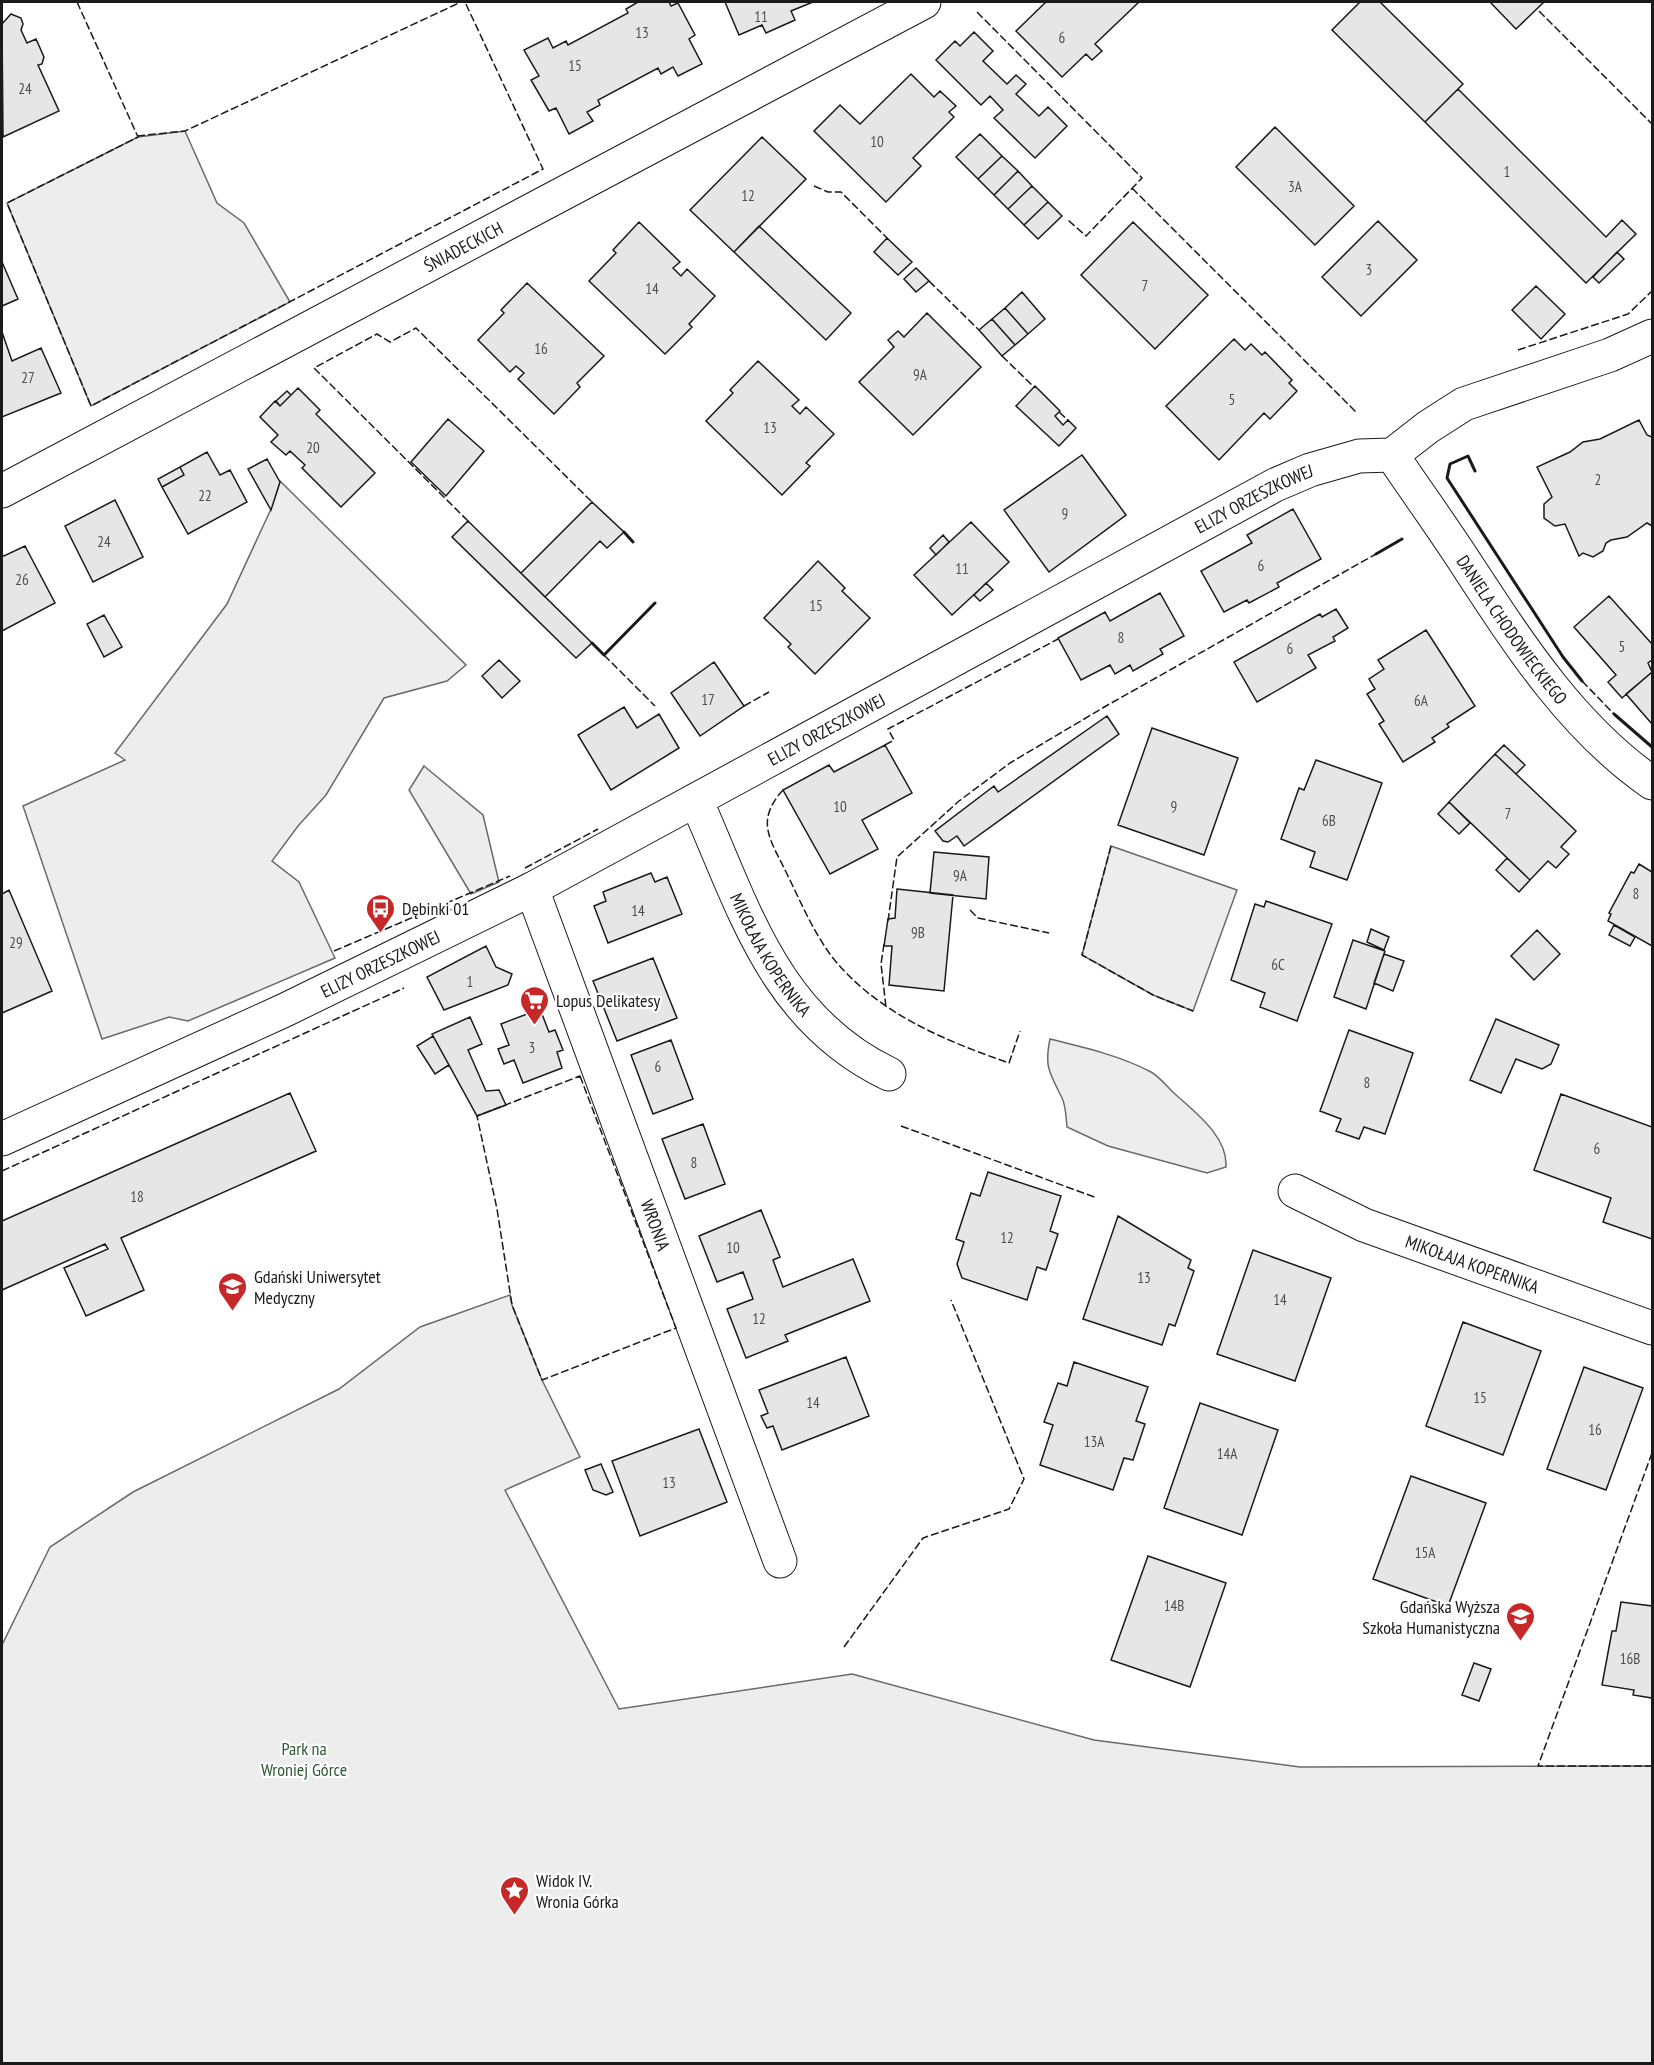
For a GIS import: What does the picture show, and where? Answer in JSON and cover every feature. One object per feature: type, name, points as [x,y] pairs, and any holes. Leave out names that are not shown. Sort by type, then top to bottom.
[{"type":"street","name":"ŚNIADECKICH","points":[[2,491],[924,2]]},
{"type":"street","points":[[1392,455],[1428,427],[1464,404],[1610,355],[1653,336]]},
{"type":"street","name":"DANIELA CHODOWIECKIEGO","points":[[1392,455],[1529,658],[1565,705],[1622,762],[1653,783]]},
{"type":"street","name":"ELIZY ORZESZKOWEJ","points":[[2,1139],[285,1010],[532,889],[1275,485],[1310,470],[1359,456],[1392,455]]},
{"type":"street","name":"MIKOŁAJA KOPERNIKA","points":[[696,800],[765,958],[792,997],[824,1031],[858,1059],[889,1074]]},
{"type":"street","name":"WRONIA","points":[[532,889],[780,1561]]},
{"type":"street","name":"MIKOŁAJA KOPERNIKA","points":[[1295,1191],[1364,1225],[1653,1328]]},
{"type":"green space","points":[[185,131],[217,203],[244,223],[290,302],[91,406],[7,203],[138,137]]},
{"type":"green space","points":[[280,481],[466,665],[447,681],[384,698],[326,795],[298,826],[272,861],[299,882],[335,958],[188,1021],[169,1017],[102,1039],[23,806],[125,760],[115,753],[227,604],[271,509]]},
{"type":"green space","points":[[424,766],[483,815],[499,882],[471,894],[409,790]]},
{"type":"green space","points":[[1111,846],[1237,890],[1193,1011],[1153,995],[1082,955]]},
{"type":"green space","points":[[1050,1039],[1115,1057],[1154,1074],[1209,1126],[1222,1146],[1226,1167],[1207,1173],[1108,1146],[1067,1127],[1063,1101],[1048,1064]]},
{"type":"green space","name":"Park na Wroniej Górce","points":[[510,1295],[542,1380],[580,1457],[505,1490],[619,1709],[852,1674],[1094,1740],[1300,1767],[1652,1766],[1652,2063],[2,2063],[2,1645],[50,1547],[133,1492],[339,1389],[420,1327]]},
{"type":"building","points":[[638,2],[669,2],[671,6],[678,3],[695,35],[689,39],[702,64],[678,76],[673,67],[661,74],[658,68],[598,100],[600,105],[587,112],[593,121],[569,134],[556,108],[549,111],[531,80],[539,76],[524,50],[548,38],[553,48],[566,41],[568,45],[628,13],[626,9]]},
{"type":"building","points":[[725,2],[813,2],[791,11],[795,20],[766,33],[762,25],[739,35]]},
{"type":"building","points":[[1046,2],[1139,2],[1095,44],[1102,51],[1092,60],[1086,54],[1062,77],[1016,31]]},
{"type":"building","points":[[1360,2],[1380,2],[1463,84],[1425,122],[1332,30]]},
{"type":"building","points":[[1490,2],[1544,2],[1516,29]]},
{"type":"building","points":[[11,14],[21,18],[23,24],[21,30],[27,43],[36,39],[44,57],[42,64],[38,65],[59,111],[3,137],[2,24]]},
{"type":"building","points":[[974,32],[993,51],[983,61],[1007,84],[1016,75],[1026,84],[1016,94],[1039,116],[1048,107],[1067,126],[1035,158],[994,118],[1003,110],[990,96],[981,105],[936,60],[955,41],[960,46]]},
{"type":"building","points":[[911,74],[934,97],[940,91],[956,106],[949,112],[954,117],[913,158],[921,166],[886,202],[814,131],[840,105],[860,124]]},
{"type":"building","points":[[1458,89],[1606,237],[1622,220],[1636,234],[1586,283],[1425,122]]},
{"type":"building","points":[[1275,127],[1354,206],[1315,245],[1236,167]]},
{"type":"building","points":[[980,134],[1002,156],[978,179],[956,157]]},
{"type":"building","points":[[762,137],[806,179],[734,252],[690,210]]},
{"type":"building","points":[[1002,156],[1018,171],[994,195],[978,179]]},
{"type":"building","points":[[1018,171],[1032,186],[1008,209],[994,195]]},
{"type":"building","points":[[1032,186],[1048,202],[1024,225],[1008,209]]},
{"type":"building","points":[[1048,202],[1062,216],[1038,239],[1024,225]]},
{"type":"building","points":[[1378,221],[1417,260],[1361,316],[1322,277]]},
{"type":"building","points":[[639,222],[680,262],[673,268],[681,276],[687,269],[715,296],[689,324],[692,327],[665,354],[589,281],[616,253],[613,250]]},
{"type":"building","points":[[1133,222],[1208,295],[1155,349],[1081,275]]},
{"type":"building","points":[[759,226],[851,313],[826,340],[734,252]]},
{"type":"building","points":[[887,238],[912,262],[898,275],[874,252]]},
{"type":"building","points":[[1617,252],[1624,259],[1599,283],[1593,277]]},
{"type":"building","points":[[2,262],[18,299],[2,306]]},
{"type":"building","points":[[916,268],[929,281],[916,292],[904,279]]},
{"type":"building","points":[[527,283],[604,356],[577,383],[580,387],[554,414],[518,379],[524,373],[516,366],[510,372],[478,340],[504,313],[501,310]]},
{"type":"building","points":[[1536,286],[1565,314],[1541,339],[1512,310]]},
{"type":"building","points":[[1022,292],[1045,319],[1028,334],[1005,308]]},
{"type":"building","points":[[1005,308],[1028,334],[1015,345],[992,319]]},
{"type":"building","points":[[927,313],[981,367],[913,435],[859,382],[894,347],[888,340],[898,331],[904,337]]},
{"type":"building","points":[[992,319],[1015,345],[1002,356],[979,330]]},
{"type":"building","points":[[2,332],[12,361],[41,348],[61,393],[2,417]]},
{"type":"building","points":[[1234,339],[1245,350],[1251,344],[1262,355],[1265,352],[1292,380],[1289,383],[1297,391],[1270,419],[1264,413],[1219,460],[1166,406]]},
{"type":"building","points":[[758,361],[799,400],[792,406],[800,414],[806,407],[834,434],[806,463],[810,466],[782,495],[706,421],[733,393],[730,390]]},
{"type":"building","points":[[1035,386],[1060,411],[1055,416],[1063,425],[1068,420],[1076,428],[1059,446],[1016,406]]},
{"type":"building","points":[[298,388],[320,410],[316,414],[375,473],[341,507],[302,468],[305,465],[290,451],[286,455],[271,442],[278,435],[260,417],[275,401],[280,406]]},
{"type":"building","points":[[287,391],[291,395],[280,406],[276,401]]},
{"type":"building","points":[[448,419],[484,451],[446,496],[411,462]]},
{"type":"building","points":[[1639,420],[1647,435],[1652,437],[1652,526],[1647,523],[1627,537],[1611,540],[1606,543],[1603,551],[1593,557],[1583,553],[1579,556],[1565,524],[1555,526],[1544,518],[1544,504],[1552,497],[1537,467],[1570,452],[1583,442],[1600,439]]},
{"type":"building","points":[[207,452],[220,475],[230,470],[247,502],[188,534],[162,487],[184,475],[180,467]]},
{"type":"building","points":[[1082,455],[1126,515],[1049,572],[1004,510]]},
{"type":"building","points":[[267,459],[280,482],[271,510],[248,469]]},
{"type":"building","points":[[180,467],[184,475],[162,487],[158,479]]},
{"type":"building","points":[[115,500],[143,557],[93,582],[65,526]]},
{"type":"building","points":[[592,502],[624,532],[607,548],[600,541],[545,597],[521,573]]},
{"type":"building","points":[[1293,509],[1321,559],[1277,583],[1279,587],[1249,603],[1247,600],[1224,612],[1201,571],[1252,543],[1247,535]]},
{"type":"building","points":[[468,521],[592,643],[576,658],[452,537]]},
{"type":"building","points":[[971,522],[1009,562],[952,615],[914,575]]},
{"type":"building","points":[[943,535],[949,542],[936,555],[930,548]]},
{"type":"building","points":[[25,546],[55,603],[2,631],[2,555]]},
{"type":"building","points":[[818,561],[845,588],[842,591],[870,618],[815,674],[788,647],[791,644],[764,618]]},
{"type":"building","points":[[986,583],[993,590],[980,601],[974,595]]},
{"type":"building","points":[[1160,593],[1184,636],[1160,649],[1163,654],[1133,671],[1130,665],[1115,674],[1110,665],[1081,680],[1058,638],[1105,612],[1110,621]]},
{"type":"building","points":[[1609,596],[1652,644],[1652,660],[1648,663],[1652,672],[1622,698],[1608,682],[1616,675],[1574,627]]},
{"type":"building","points":[[1336,609],[1348,628],[1333,637],[1335,641],[1308,655],[1316,668],[1257,702],[1234,662],[1320,614],[1322,617]]},
{"type":"building","points":[[104,615],[122,647],[104,657],[87,624]]},
{"type":"building","points":[[1426,630],[1475,706],[1447,724],[1449,727],[1432,738],[1435,742],[1403,762],[1379,724],[1384,721],[1367,694],[1375,689],[1369,679],[1384,669],[1378,660]]},
{"type":"building","points":[[499,660],[520,681],[502,698],[482,676]]},
{"type":"building","points":[[714,662],[744,706],[700,736],[671,693]]},
{"type":"building","points":[[1652,672],[1652,724],[1626,694]]},
{"type":"building","points":[[624,707],[637,728],[659,714],[679,748],[611,790],[578,735]]},
{"type":"building","points":[[1107,716],[1119,734],[964,846],[957,836],[948,842],[943,841],[935,831],[994,786],[998,792]]},
{"type":"building","points":[[1152,728],[1238,758],[1204,855],[1118,825]]},
{"type":"building","points":[[885,745],[912,793],[862,820],[878,849],[830,874],[783,790],[829,765],[834,772]]},
{"type":"building","points":[[1504,745],[1525,765],[1516,774],[1495,754]]},
{"type":"building","points":[[1495,754],[1576,831],[1561,847],[1569,854],[1556,868],[1548,861],[1530,880],[1449,802]]},
{"type":"building","points":[[1316,760],[1382,783],[1347,880],[1310,867],[1315,852],[1281,839],[1299,788],[1304,790]]},
{"type":"building","points":[[1449,802],[1470,823],[1459,834],[1438,814]]},
{"type":"building","points":[[934,852],[989,857],[986,899],[930,893]]},
{"type":"building","points":[[1507,858],[1530,880],[1519,892],[1496,870]]},
{"type":"building","points":[[1639,864],[1652,872],[1652,946],[1608,921],[1611,914],[1609,913],[1631,872],[1634,873]]},
{"type":"building","points":[[651,873],[655,882],[667,877],[682,914],[608,943],[594,906],[606,901],[603,892]]},
{"type":"building","points":[[897,889],[953,895],[944,991],[889,985],[892,946],[884,946],[888,919],[895,918]]},
{"type":"building","points":[[9,890],[52,991],[2,1013],[2,894]]},
{"type":"building","points":[[1266,901],[1332,924],[1297,1021],[1260,1007],[1265,993],[1231,980],[1255,904],[1264,907]]},
{"type":"building","points":[[1614,925],[1635,937],[1630,946],[1609,935]]},
{"type":"building","points":[[1371,929],[1389,937],[1384,950],[1367,942]]},
{"type":"building","points":[[1537,930],[1560,954],[1534,980],[1511,956]]},
{"type":"building","points":[[1353,940],[1385,951],[1366,1009],[1334,997]]},
{"type":"building","points":[[486,946],[496,967],[512,974],[508,985],[444,1010],[427,977]]},
{"type":"building","points":[[1384,954],[1404,961],[1393,991],[1374,983]]},
{"type":"building","points":[[653,958],[677,1018],[617,1041],[593,981]]},
{"type":"building","points":[[540,1009],[549,1032],[555,1030],[563,1050],[557,1052],[562,1068],[523,1083],[514,1060],[504,1064],[498,1049],[509,1045],[501,1024]]},
{"type":"building","points":[[470,1017],[482,1044],[468,1050],[486,1091],[499,1090],[506,1105],[477,1116],[432,1034]]},
{"type":"building","points":[[1496,1019],[1559,1045],[1551,1064],[1542,1069],[1516,1059],[1501,1093],[1470,1080]]},
{"type":"building","points":[[1349,1030],[1413,1053],[1385,1134],[1364,1127],[1359,1139],[1336,1131],[1341,1119],[1320,1111]]},
{"type":"building","points":[[433,1036],[449,1065],[435,1074],[417,1046]]},
{"type":"building","points":[[671,1040],[693,1099],[653,1114],[631,1055]]},
{"type":"building","points":[[290,1093],[316,1151],[121,1238],[144,1290],[86,1316],[64,1268],[108,1249],[105,1244],[2,1290],[2,1221]]},
{"type":"building","points":[[1561,1094],[1652,1127],[1652,1239],[1603,1222],[1611,1198],[1534,1170]]},
{"type":"building","points":[[703,1124],[725,1184],[685,1199],[662,1139]]},
{"type":"building","points":[[988,1172],[1061,1196],[1050,1231],[1058,1234],[1046,1270],[1037,1267],[1027,1300],[962,1278],[957,1264],[964,1242],[956,1239],[971,1193],[980,1196]]},
{"type":"building","points":[[761,1210],[780,1257],[773,1260],[783,1287],[853,1259],[870,1301],[785,1335],[788,1341],[746,1358],[727,1309],[753,1299],[743,1272],[717,1282],[699,1236]]},
{"type":"building","points":[[1118,1216],[1191,1260],[1188,1268],[1194,1271],[1175,1326],[1169,1324],[1162,1345],[1083,1319]]},
{"type":"building","points":[[1253,1250],[1331,1278],[1295,1381],[1217,1354]]},
{"type":"building","points":[[1463,1322],[1541,1351],[1503,1455],[1426,1426]]},
{"type":"building","points":[[846,1357],[869,1416],[782,1450],[773,1426],[767,1428],[761,1416],[768,1413],[759,1390]]},
{"type":"building","points":[[1074,1362],[1148,1387],[1136,1421],[1145,1424],[1133,1460],[1124,1458],[1113,1490],[1040,1465],[1053,1425],[1044,1422],[1058,1383],[1067,1386]]},
{"type":"building","points":[[1584,1367],[1643,1388],[1606,1490],[1547,1469]]},
{"type":"building","points":[[1200,1403],[1278,1430],[1242,1535],[1164,1508]]},
{"type":"building","points":[[699,1429],[727,1502],[640,1536],[612,1461]]},
{"type":"building","points":[[601,1464],[613,1492],[606,1495],[593,1490],[585,1470]]},
{"type":"building","points":[[1411,1476],[1486,1503],[1448,1606],[1373,1579]]},
{"type":"building","points":[[1148,1556],[1226,1583],[1190,1687],[1111,1660]]},
{"type":"building","points":[[1621,1602],[1652,1606],[1652,1698],[1633,1695],[1634,1690],[1602,1685],[1612,1631],[1616,1631]]},
{"type":"building","points":[[1474,1663],[1491,1669],[1479,1701],[1462,1695]]},
{"type":"fence","points":[[77,2],[138,137],[7,203],[91,406],[543,169],[465,2]]},
{"type":"fence","points":[[137,136],[185,131],[461,2]]},
{"type":"fence","points":[[1539,11],[1652,124]]},
{"type":"fence","points":[[977,12],[1142,178],[1086,236],[1068,220]]},
{"type":"fence","points":[[814,186],[828,192],[841,192],[887,238]]},
{"type":"fence","points":[[1132,188],[1357,413]]},
{"type":"fence","points":[[929,281],[979,330]]},
{"type":"fence","points":[[1518,350],[1628,314],[1652,291]]},
{"type":"fence","points":[[468,521],[314,368],[377,334],[390,342],[416,328],[592,502]]},
{"type":"fence","points":[[1002,356],[1034,387]]},
{"type":"fence","points":[[1059,412],[1068,420]]},
{"type":"fence","points":[[888,921],[897,857],[959,801],[1010,763],[1106,706],[1376,554]]},
{"type":"fence","points":[[885,745],[894,740],[888,729],[1058,639]]},
{"type":"fence","points":[[604,655],[655,706]]},
{"type":"fence","points":[[1582,681],[1614,714]]},
{"type":"fence","points":[[744,706],[769,692]]},
{"type":"fence","points":[[783,790],[769,811],[767,821],[771,840],[809,919],[837,963],[855,981],[895,1012],[939,1035],[1009,1063],[1020,1031]]},
{"type":"fence","points":[[525,868],[598,829]]},
{"type":"fence","points":[[1111,846],[1082,955],[1153,995],[1193,1011]]},
{"type":"fence","points":[[334,951],[510,876]]},
{"type":"fence","points":[[970,910],[978,918],[1049,933]]},
{"type":"fence","points":[[884,944],[881,964],[886,1007]]},
{"type":"fence","points":[[2,1171],[404,988]]},
{"type":"fence","points":[[580,1076],[676,1328],[542,1380],[512,1305],[497,1209],[477,1116],[580,1076]]},
{"type":"fence","points":[[901,1126],[1097,1198]]},
{"type":"fence","points":[[844,1647],[923,1538],[1009,1509],[1024,1479],[951,1300]]},
{"type":"fence","points":[[1652,1453],[1538,1766],[1652,1766]]},
{"type":"wall","points":[[1475,471],[1468,456],[1450,464],[1447,478],[1563,657],[1582,681]]},
{"type":"wall","points":[[624,532],[633,542]]},
{"type":"wall","points":[[1376,554],[1402,539]]},
{"type":"wall","points":[[592,643],[604,655],[655,603]]},
{"type":"wall","points":[[1614,714],[1652,747]]},
{"type":"place","name":"Dębinki 01","points":[[381,934]]},
{"type":"place","name":"Lopus Delikatesy","points":[[535,1026]]},
{"type":"place","name":"Gdański Uniwersytet Medyczny","points":[[233,1312]]},
{"type":"place","name":"Gdańska Wyższa Szkoła Humanistyczna","points":[[1521,1642]]},
{"type":"place","name":"Widok IV. Wronia Górka","points":[[515,1916]]}]
